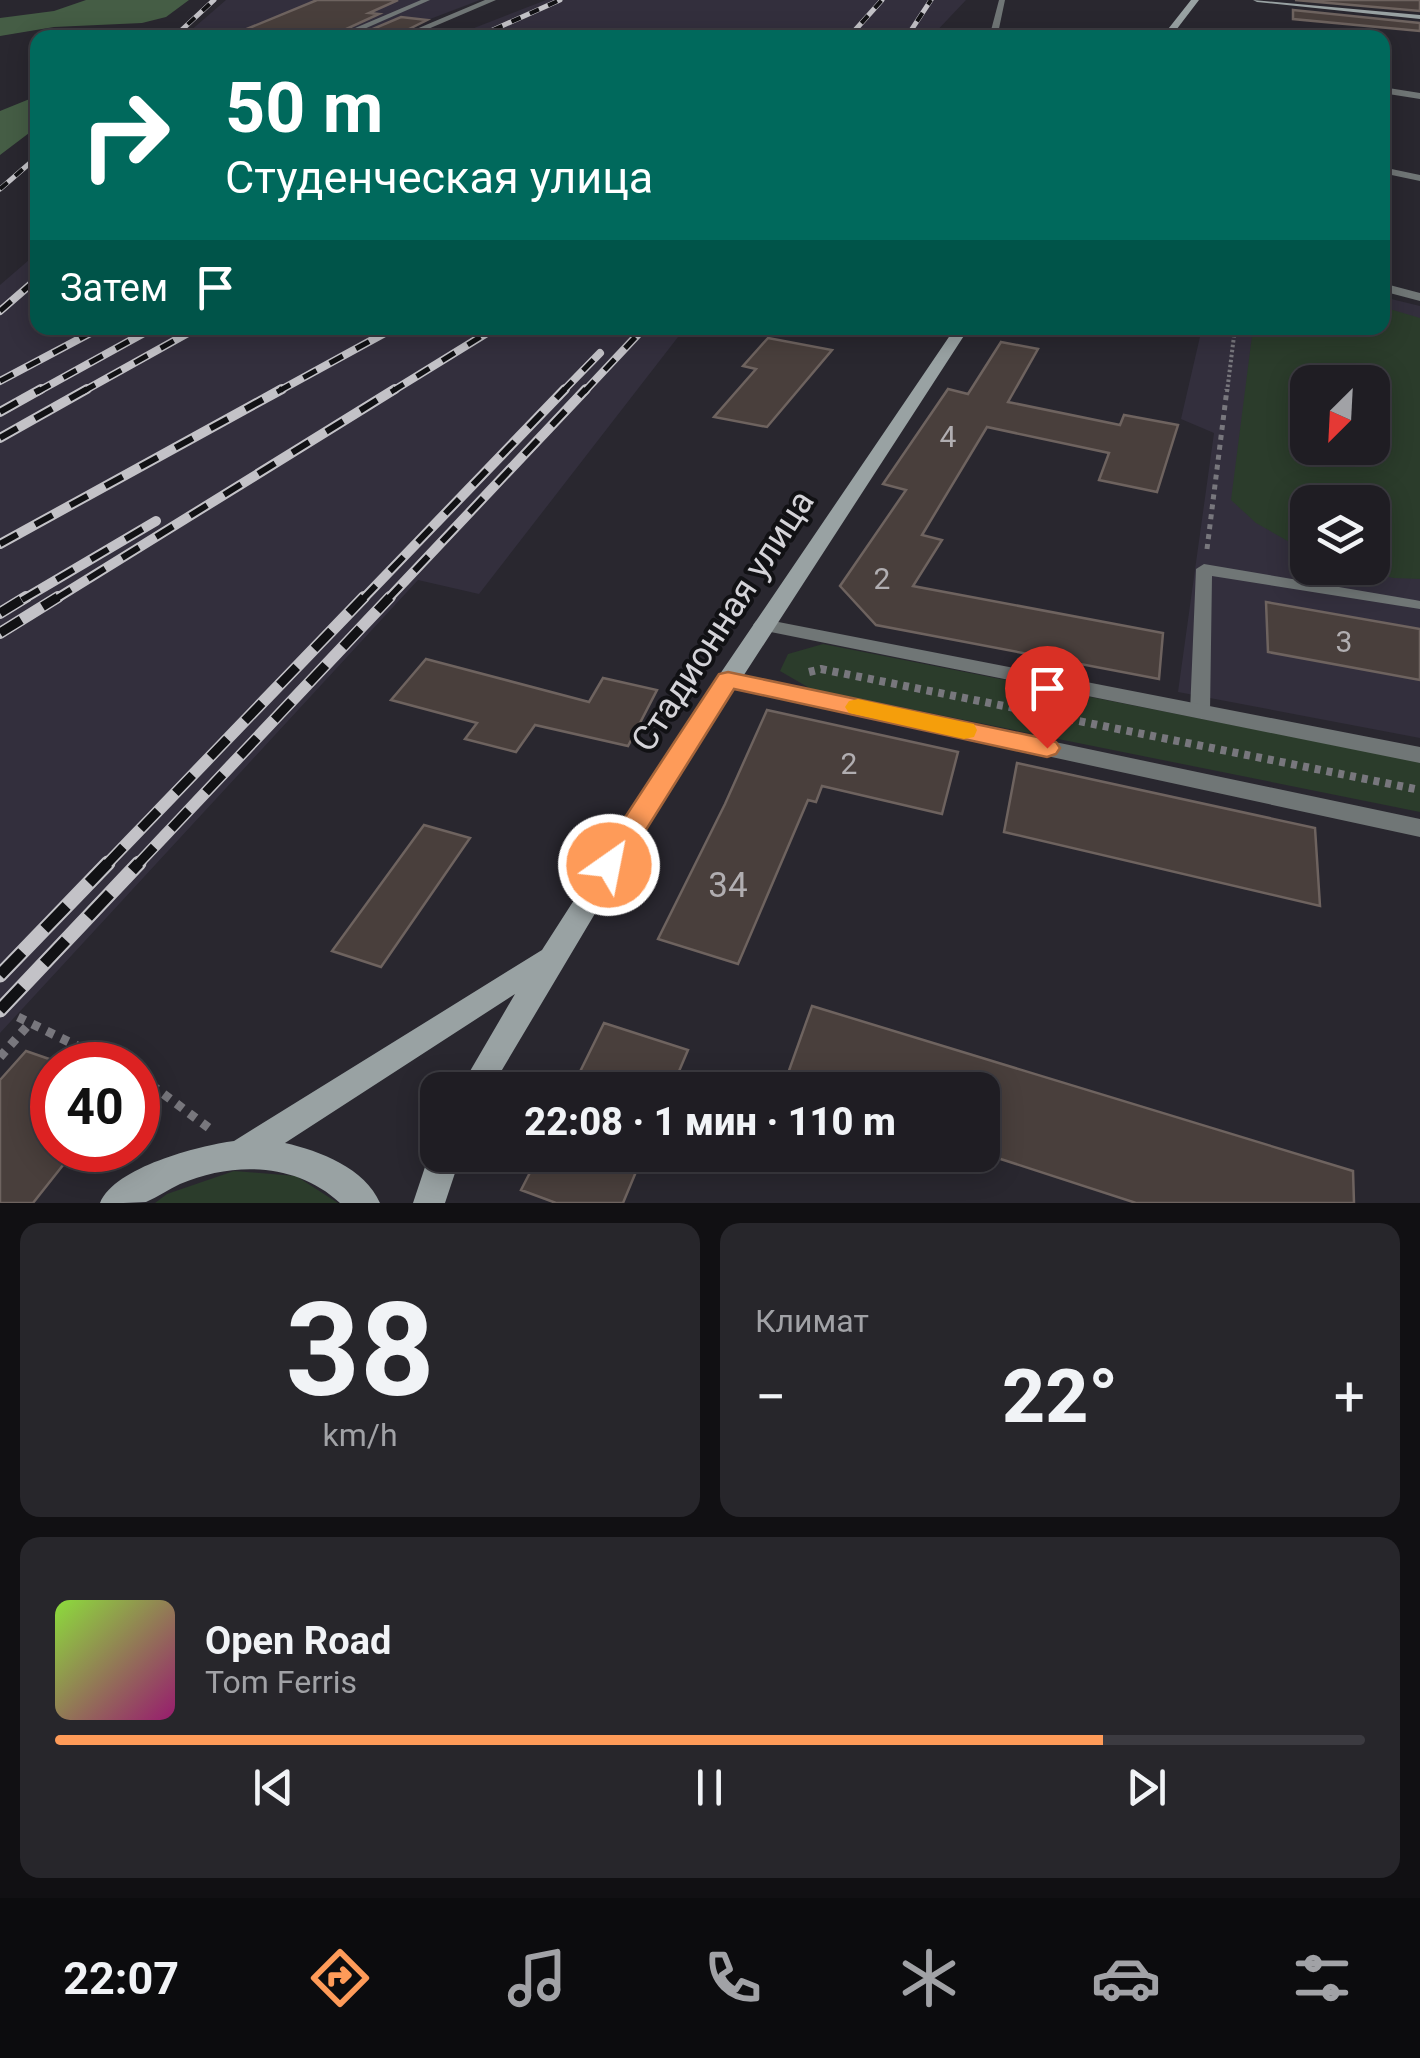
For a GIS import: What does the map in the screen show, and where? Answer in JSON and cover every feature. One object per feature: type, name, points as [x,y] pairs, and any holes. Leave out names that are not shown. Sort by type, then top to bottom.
[{"type":"street","points":[[419,30],[492,0]]},
{"type":"street","points":[[1172,30],[1195,0]]},
{"type":"street","points":[[1258,0],[1420,18]]},
{"type":"street","points":[[1390,91],[1420,96]]},
{"type":"street","points":[[1390,172],[1420,178]]},
{"type":"street","points":[[1390,290],[1420,297]]},
{"type":"street","name":"Стадионная улица","points":[[484,1072],[550,958],[763,625],[957,335]]},
{"type":"street","points":[[763,625],[1420,755]]},
{"type":"street","points":[[728,680],[1420,828]]},
{"type":"street","name":"Стадионная улица","points":[[242,1153],[550,958]]},
{"type":"street","points":[[116,1203],[168,1172],[218,1156],[242,1153],[288,1156],[310,1162],[347,1185],[364,1203]]},
{"type":"street","points":[[429,1203],[439,1172]]},
{"type":"lane","points":[[357,30],[427,0]]},
{"type":"lane","points":[[995,30],[1002,0]]},
{"type":"lane","points":[[1200,712],[1204,570],[1414,606]]},
{"type":"path","points":[[1204,570],[1234,335]]},
{"type":"path","points":[[786,692],[802,674],[821,669],[1420,790]]},
{"type":"path","points":[[18,1017],[68,1042]]},
{"type":"path","points":[[0,1056],[30,1024]]},
{"type":"path","points":[[160,1092],[242,1153]]},
{"type":"shaded area","points":[[226,0],[480,0],[401,30],[191,30]]},
{"type":"shaded area","points":[[546,0],[966,0],[938,30],[469,30]]},
{"type":"shaded area","points":[[30,259],[30,335],[680,335],[479,594],[418,580],[0,1033],[0,285]]},
{"type":"shaded area","points":[[1390,299],[1420,306],[1420,738],[1178,692],[1214,433],[1181,419],[1200,335],[1390,335]]},
{"type":"green space","points":[[86,0],[189,0],[166,17],[142,23],[54,27],[0,36],[0,18],[54,11]]},
{"type":"green space","points":[[30,99],[30,132],[0,155],[0,111]]},
{"type":"green space","points":[[1390,309],[1420,318],[1420,579],[1390,577],[1390,485],[1290,485],[1290,542],[1256,523],[1231,500],[1252,335],[1390,335]]},
{"type":"green space","points":[[823,644],[1420,762],[1420,812],[811,689],[780,671],[788,654]]},
{"type":"green space","points":[[234,1171],[296,1176],[338,1203],[155,1203],[167,1194]]},
{"type":"building","points":[[317,0],[398,0],[369,13],[379,14],[344,30],[244,30]]},
{"type":"building","points":[[1295,0],[1420,0],[1420,11]]},
{"type":"building","points":[[1293,10],[1420,23],[1420,31],[1293,19]]},
{"type":"building","points":[[401,17],[427,20],[407,30],[370,30]]},
{"type":"building","points":[[768,338],[832,350],[767,427],[714,417],[756,369],[743,366]]},
{"type":"building","points":[[1001,342],[1038,349],[1008,402],[1120,425],[1124,415],[1178,425],[1157,492],[1099,480],[1109,453],[987,427],[922,535],[942,540],[913,586],[1163,633],[1159,679],[876,625],[840,586],[906,490],[883,484],[948,389],[968,394]]},
{"type":"building","points":[[1266,602],[1420,629],[1420,680],[1268,652]]},
{"type":"building","points":[[426,659],[589,702],[603,678],[657,690],[628,746],[535,725],[516,752],[465,739],[477,723],[391,700]]},
{"type":"building","points":[[767,710],[958,752],[942,814],[822,786],[816,802],[808,800],[738,964],[658,939]]},
{"type":"building","points":[[1017,763],[1315,828],[1320,906],[1004,832]]},
{"type":"building","points":[[424,825],[470,838],[381,967],[332,951]]},
{"type":"building","points":[[812,1006],[1353,1171],[1354,1203],[1136,1203],[1000,1159],[1000,1072],[788,1072]]},
{"type":"building","points":[[604,1023],[688,1050],[679,1072],[580,1072]]},
{"type":"building","points":[[26,1051],[30,1052],[30,1172],[58,1172],[33,1203],[0,1203],[0,1080]]},
{"type":"building","points":[[530,1172],[636,1172],[623,1203],[556,1203],[521,1190]]},
{"type":"railway","points":[[182,30],[214,0]]},
{"type":"railway","points":[[493,30],[560,0]]},
{"type":"railway","points":[[855,30],[882,0]]},
{"type":"railway","points":[[911,30],[931,0]]},
{"type":"railway","points":[[0,189],[30,163]]},
{"type":"railway","points":[[0,311],[30,285]]},
{"type":"railway","points":[[0,381],[87,335]]},
{"type":"railway","points":[[37,392],[140,335]]},
{"type":"railway","points":[[82,392],[184,335]]},
{"type":"railway","points":[[277,392],[381,335]]},
{"type":"railway","points":[[391,392],[484,335]]},
{"type":"railway","points":[[584,392],[637,335]]},
{"type":"railway","points":[[562,392],[600,353]]},
{"type":"railway","points":[[0,412],[41,389]]},
{"type":"railway","points":[[0,438],[87,389]]},
{"type":"railway","points":[[0,544],[282,389]]},
{"type":"railway","points":[[54,600],[395,389]]},
{"type":"railway","points":[[362,600],[565,389]]},
{"type":"railway","points":[[387,600],[586,389]]},
{"type":"railway","points":[[22,600],[156,521]]},
{"type":"railway","points":[[0,613],[26,597]]},
{"type":"railway","points":[[0,633],[58,597]]},
{"type":"railway","points":[[106,865],[364,597]]},
{"type":"railway","points":[[137,865],[390,597]]},
{"type":"railway","points":[[0,975],[108,863]]},
{"type":"railway","points":[[0,1010],[139,863]]},
{"type":"slow traffic","points":[[858,707],[964,730]]},
{"type":"route","points":[[609,865],[728,680],[1047,748]]}]
